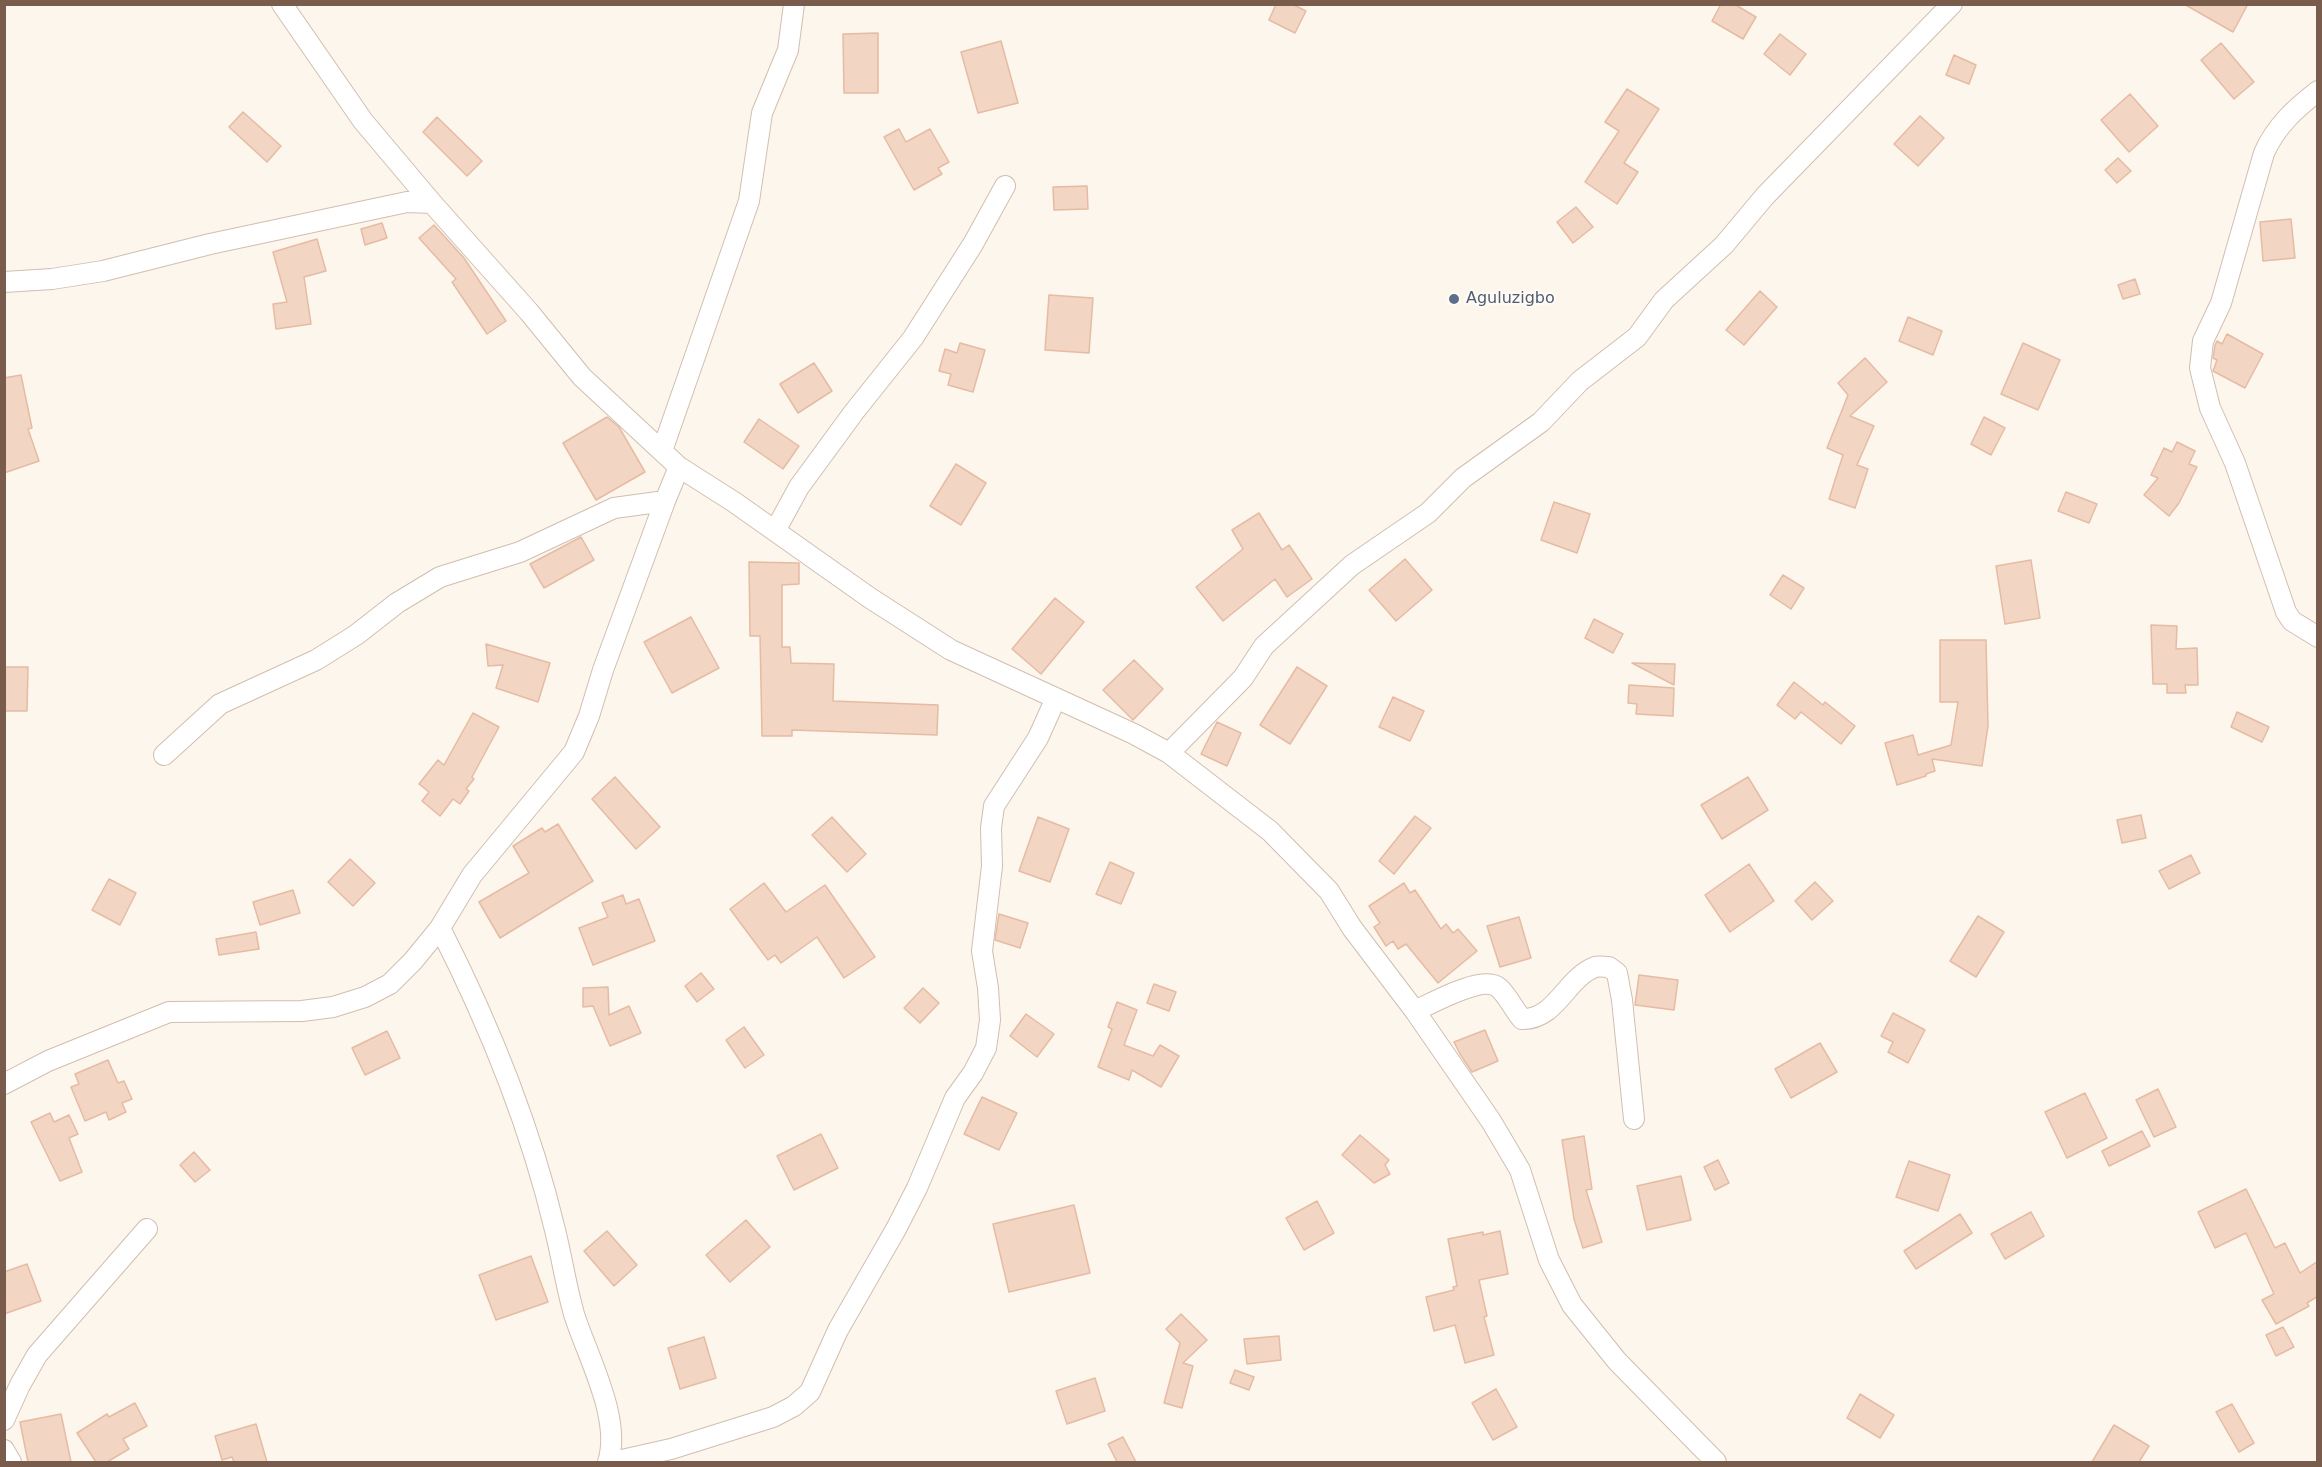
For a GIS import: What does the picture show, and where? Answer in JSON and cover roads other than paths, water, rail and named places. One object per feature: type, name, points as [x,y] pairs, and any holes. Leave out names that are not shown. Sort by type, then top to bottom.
[{"type":"street","points":[[662,451],[749,201],[762,113],[788,50],[794,4]]},
{"type":"street","points":[[1169,753],[1243,678],[1264,646],[1352,565],[1428,513],[1462,478],[1541,422],[1580,381],[1637,337],[1664,300],[1724,245],[1765,196],[1952,4]]},
{"type":"street","points":[[289,8],[363,121],[432,203],[529,312],[582,377],[679,467],[870,598],[951,650],[1134,734],[1169,753],[1270,831],[1329,891],[1352,928],[1415,1011],[1491,1121],[1520,1170],[1549,1260],[1572,1305],[1617,1361],[1716,1462]]},
{"type":"street","points":[[2318,91],[2296,109],[2271,135],[2221,303],[2203,341],[2200,368],[2210,408],[2235,463],[2286,612],[2292,621],[2318,637]]},
{"type":"street","points":[[775,531],[800,487],[854,412],[913,338],[973,244],[1005,186]]},
{"type":"street","points":[[4,282],[52,279],[103,271],[210,244],[407,202],[432,203]]},
{"type":"street","points":[[4,1084],[48,1061],[169,1012],[302,1011],[333,1007],[365,997],[390,984],[413,961],[440,928],[472,875],[574,752],[679,467]]},
{"type":"street","points":[[164,755],[220,704],[316,660],[356,635],[397,603],[441,577],[520,552],[614,508],[665,501]]},
{"type":"street","points":[[613,1462],[671,1449],[773,1418],[794,1406],[810,1392],[838,1330],[917,1188],[955,1098],[986,1048],[990,1020],[982,951],[992,866],[991,828],[994,806],[1032,747],[1056,698]]},
{"type":"street","points":[[440,928],[464,975],[496,1049],[528,1138],[555,1230],[574,1316],[595,1365],[611,1427],[611,1453],[608,1462]]},
{"type":"street","points":[[1415,1011],[1460,990],[1487,983],[1498,987],[1522,1019],[1531,1019],[1553,1006],[1580,978],[1595,967],[1609,967],[1617,973],[1622,1000],[1634,1119]]},
{"type":"street","points":[[4,1419],[37,1354],[147,1229]]},
{"type":"street","points":[[4,1450],[11,1462]]},
{"type":"place","name":"Aguluzigbo","points":[[1454,299]]}]
